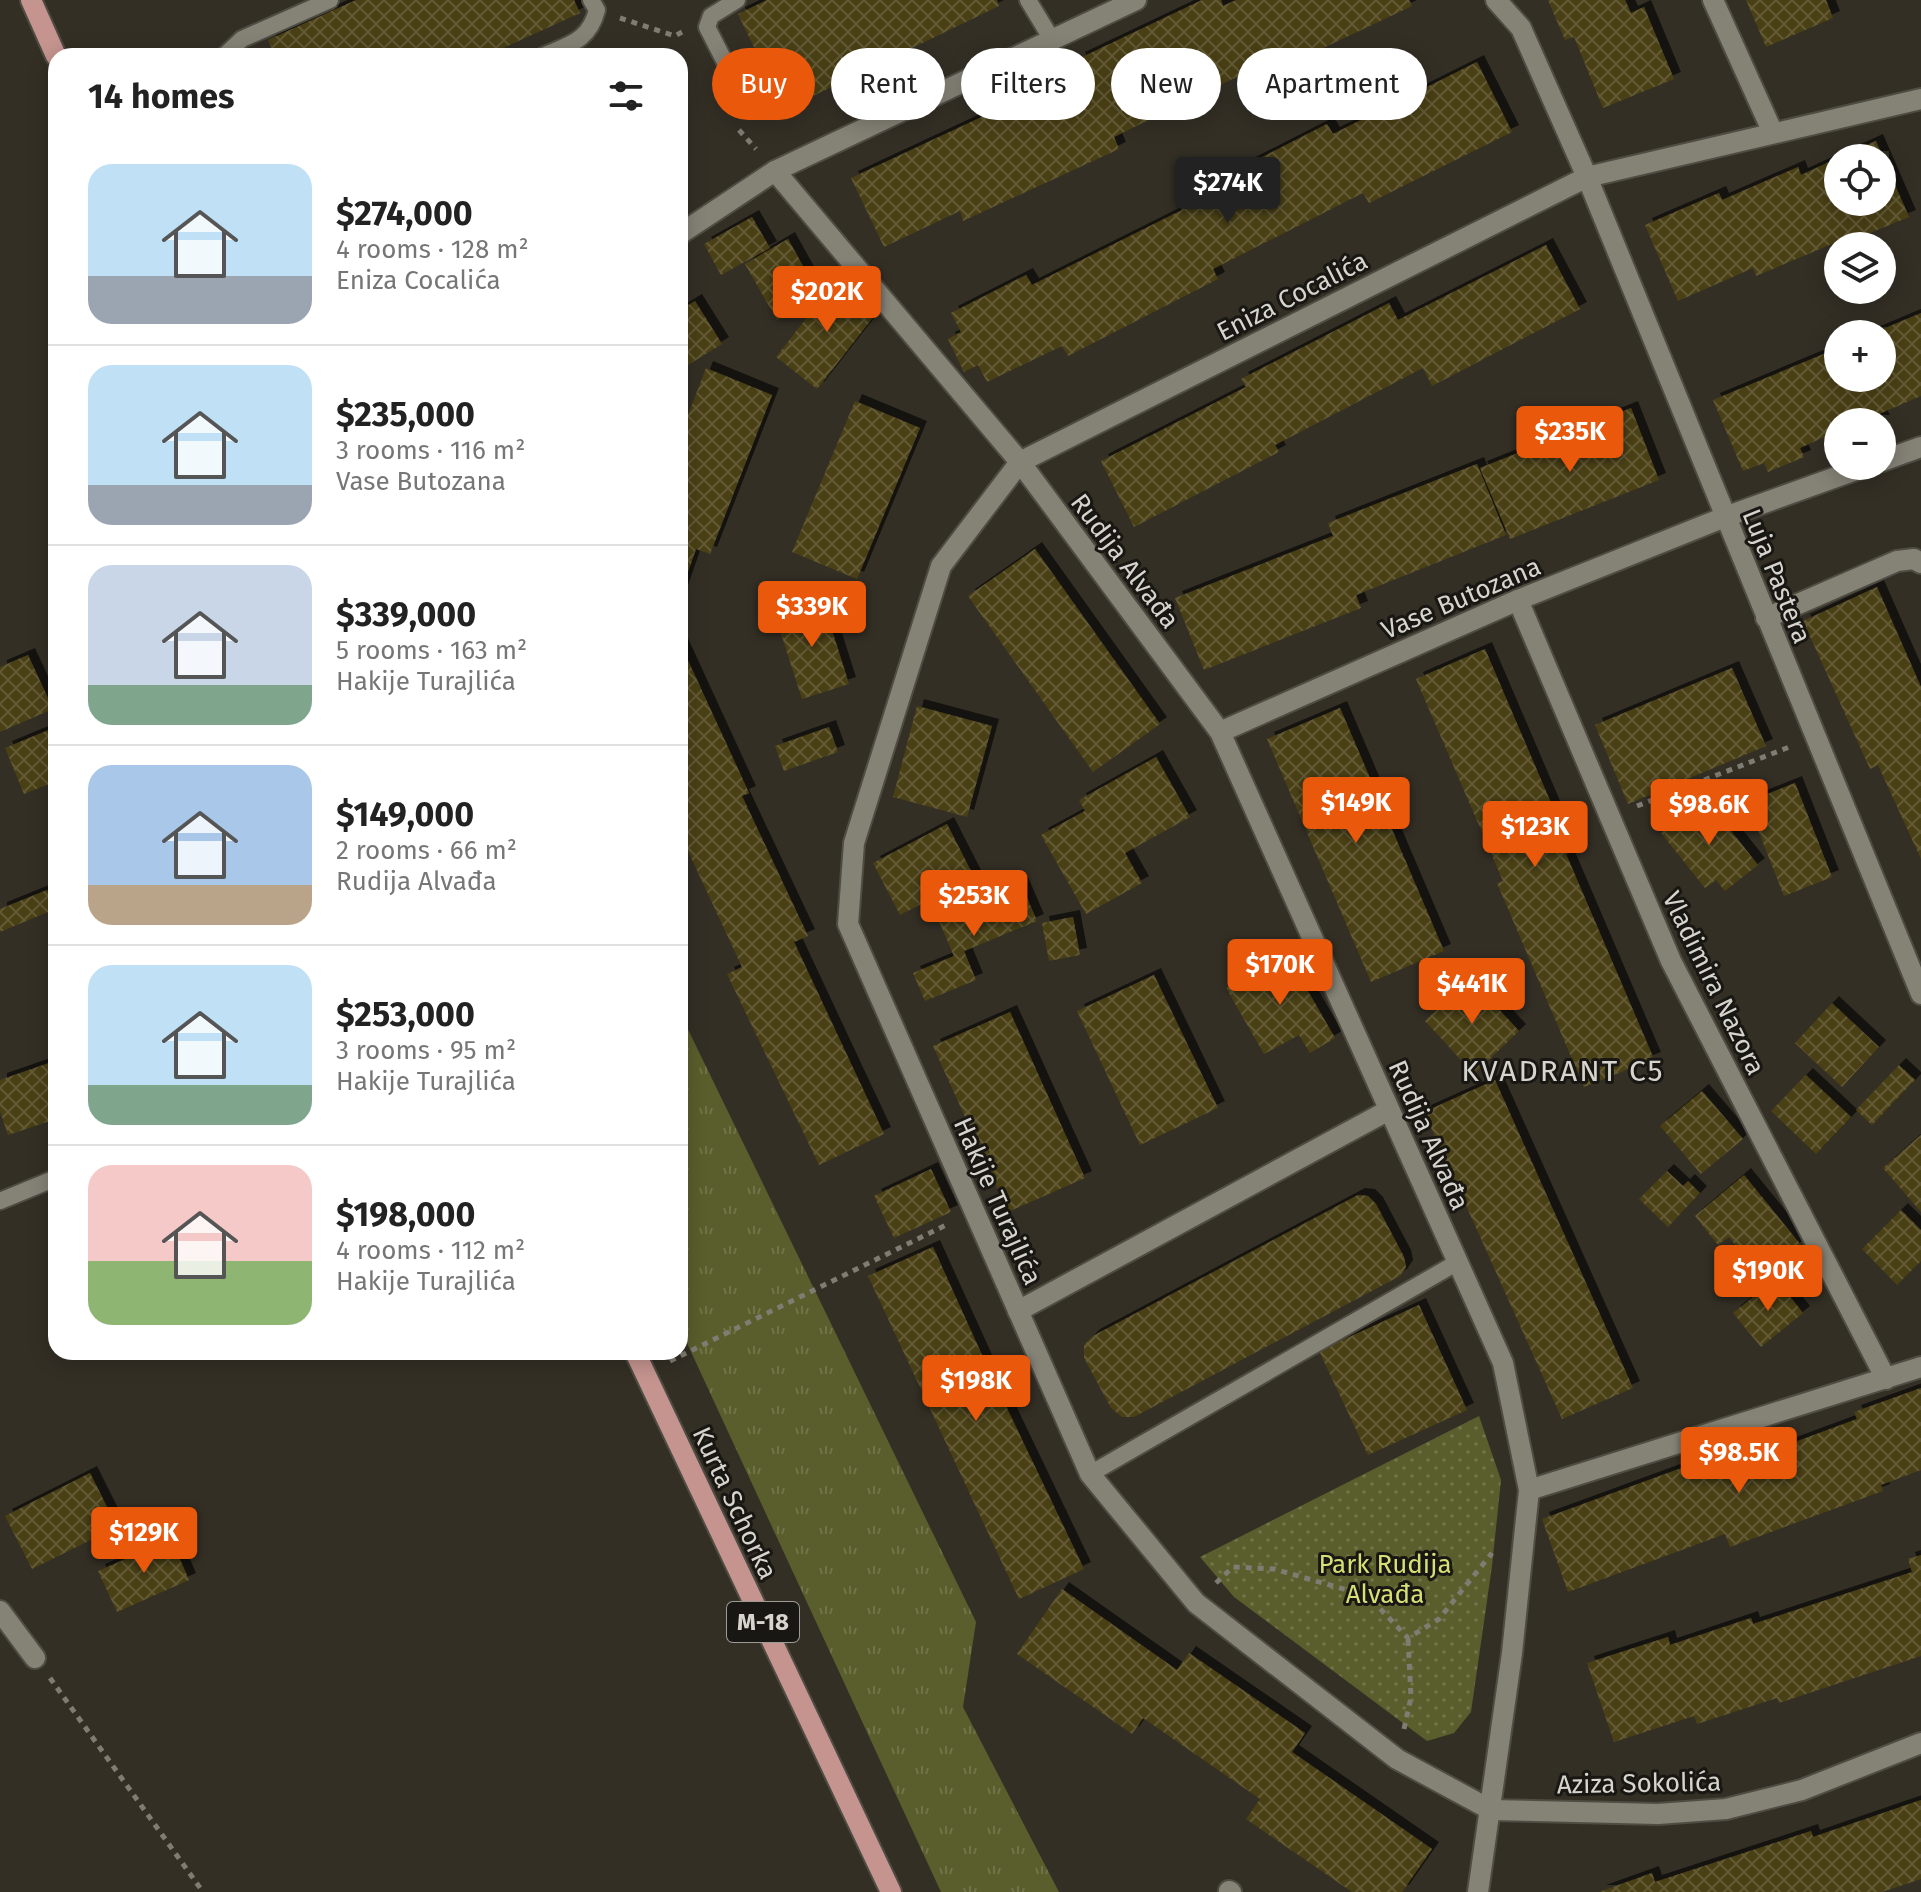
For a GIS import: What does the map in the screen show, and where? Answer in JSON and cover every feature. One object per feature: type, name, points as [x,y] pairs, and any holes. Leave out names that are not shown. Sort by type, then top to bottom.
[{"type":"main road","points":[[31,0],[52,48]]},
{"type":"main road","name":"Kurta Schorka","points":[[639,1360],[891,1892]]},
{"type":"street","points":[[688,229],[775,171],[1136,0]]},
{"type":"street","name":"Luja Pastera","points":[[1496,0],[1521,28],[1587,177],[1921,994]]},
{"type":"street","points":[[1713,0],[1773,133]]},
{"type":"street","name":"Eniza Cocalića","points":[[1020,462],[1587,177],[1921,99]]},
{"type":"street","name":"Rudija Alvađa","points":[[775,171],[1020,462],[1220,732],[1503,1363],[1529,1490],[1491,1810],[1478,1892]]},
{"type":"street","points":[[1896,456],[1921,447]]},
{"type":"street","name":"Hakije Turajlića","points":[[1020,462],[941,566],[854,843],[848,924],[1090,1474],[1196,1603],[1397,1759],[1491,1810]]},
{"type":"street","name":"Vase Butozana","points":[[1220,732],[1518,600],[1725,517],[1828,480]]},
{"type":"street","points":[[1766,618],[1897,561],[1914,559],[1921,563]]},
{"type":"street","name":"Vladimira Nazora","points":[[1518,600],[1671,961],[1886,1379]]},
{"type":"street","points":[[1018,1311],[1389,1110]]},
{"type":"street","points":[[1529,1490],[1921,1367]]},
{"type":"street","points":[[0,1611],[35,1658]]},
{"type":"street","name":"Aziza Sokolića","points":[[1491,1810],[1658,1814],[1726,1809],[1802,1790],[1921,1743]]},
{"type":"lane","points":[[232,48],[242,39],[330,0]]},
{"type":"lane","points":[[718,48],[707,27],[711,16],[737,0]]},
{"type":"lane","points":[[1028,0],[1051,38]]},
{"type":"lane","points":[[561,48],[581,39],[592,27],[594,5]]},
{"type":"lane","points":[[0,1201],[48,1181]]},
{"type":"lane","points":[[1090,1474],[1458,1262]]},
{"type":"path","points":[[594,5],[675,36],[711,16]]},
{"type":"path","points":[[730,120],[775,171]]},
{"type":"path","points":[[1610,817],[1815,737]]},
{"type":"path","points":[[688,1353],[974,1211]]},
{"type":"path","points":[[645,1374],[673,1360]]},
{"type":"path","points":[[1408,1638],[1439,1619],[1527,1512]]},
{"type":"path","points":[[1196,1603],[1233,1567],[1274,1569],[1368,1596],[1408,1638],[1411,1697],[1397,1759]]},
{"type":"path","points":[[35,1658],[203,1892]]},
{"type":"green space","points":[[688,1029],[976,1622],[963,1707],[1059,1892],[941,1892],[688,1345]]},
{"type":"green space","name":"Park Rudija Alvađa","points":[[1479,1416],[1501,1480],[1471,1712],[1454,1733],[1427,1741],[1234,1597],[1200,1557]]},
{"type":"building","points":[[356,0],[574,0],[580,13],[503,48],[272,48],[268,40]]},
{"type":"building","points":[[767,0],[997,0],[999,6],[912,48],[831,48],[831,87],[815,95],[815,48],[754,48],[738,14]]},
{"type":"building","points":[[1202,0],[1221,0],[1223,6],[1236,0],[1409,0],[1412,6],[1323,48],[1237,48],[1237,77],[1221,85],[1221,48],[1111,48],[1111,120],[1149,120],[1114,137],[1119,149],[963,221],[960,211],[884,247],[851,178],[975,120],[1095,120],[1095,51]]},
{"type":"building","points":[[1548,0],[1625,0],[1631,13],[1644,7],[1674,79],[1603,108],[1574,37],[1565,40]]},
{"type":"building","points":[[1746,0],[1826,0],[1833,18],[1766,47]]},
{"type":"building","points":[[1477,62],[1512,132],[1369,203],[1363,193],[1213,269],[1218,279],[1068,356],[1062,346],[987,382],[978,365],[964,372],[948,339],[961,332],[951,313],[1026,275],[1032,285],[1182,210],[1178,200],[1327,124],[1333,134],[1361,120],[1427,120],[1427,87]]},
{"type":"building","points":[[1824,164],[1824,216],[1896,216],[1896,187],[1909,217],[1872,232],[1824,232],[1824,247],[1756,276],[1753,268],[1678,301],[1645,225],[1719,193],[1722,200],[1798,167],[1801,175]]},
{"type":"building","points":[[752,217],[770,248],[721,275],[704,244]]},
{"type":"building","points":[[788,239],[819,295],[777,320],[745,264]]},
{"type":"building","points":[[1546,245],[1580,309],[1432,386],[1423,368],[1275,445],[1279,452],[1134,527],[1101,461],[1246,387],[1241,379],[1389,303],[1398,320]]},
{"type":"building","points":[[837,279],[878,311],[817,389],[776,357]]},
{"type":"building","points":[[695,301],[722,344],[688,365],[688,305]]},
{"type":"building","points":[[1921,313],[1921,396],[1893,408],[1824,408],[1824,437],[1800,448],[1804,457],[1768,472],[1764,463],[1743,471],[1713,400],[1824,354],[1824,392],[1896,392],[1896,324]]},
{"type":"building","points":[[706,368],[772,395],[710,554],[696,549],[688,572],[688,415]]},
{"type":"building","points":[[855,401],[920,428],[857,579],[792,552]]},
{"type":"building","points":[[1631,408],[1659,480],[1510,539],[1480,468]]},
{"type":"building","points":[[1477,464],[1506,535],[1356,595],[1361,608],[1204,670],[1175,598],[1333,536],[1328,523]]},
{"type":"building","points":[[1035,549],[1160,724],[1093,772],[968,596]]},
{"type":"building","points":[[1877,587],[1921,687],[1921,859],[1878,765],[1870,769],[1803,621]]},
{"type":"building","points":[[822,599],[849,684],[802,699],[775,615]]},
{"type":"building","points":[[1485,649],[1572,852],[1566,854],[1654,1059],[1584,1087],[1497,883],[1503,881],[1416,679]]},
{"type":"building","points":[[28,655],[48,698],[48,711],[0,732],[0,667]]},
{"type":"building","points":[[688,660],[749,793],[742,796],[808,936],[794,942],[884,1134],[819,1165],[727,974],[742,967],[688,851]]},
{"type":"building","points":[[1732,668],[1766,746],[1628,804],[1595,725]]},
{"type":"building","points":[[917,706],[992,726],[967,817],[893,797]]},
{"type":"building","points":[[1340,708],[1444,951],[1371,982],[1267,739]]},
{"type":"building","points":[[829,727],[838,752],[784,771],[775,746]]},
{"type":"building","points":[[48,730],[48,784],[24,794],[5,748]]},
{"type":"building","points":[[1156,757],[1190,817],[1125,853],[1142,883],[1086,914],[1041,835],[1085,811],[1079,800]]},
{"type":"building","points":[[1795,783],[1832,877],[1784,896],[1747,802]]},
{"type":"building","points":[[1705,798],[1758,865],[1725,891],[1716,880],[1705,888],[1661,833]]},
{"type":"building","points":[[947,824],[974,877],[900,915],[873,863]]},
{"type":"building","points":[[1021,884],[1037,921],[964,951],[976,980],[925,1001],[913,973],[954,956],[938,919]]},
{"type":"building","points":[[47,890],[48,892],[48,912],[0,932],[0,909]]},
{"type":"building","points":[[1073,917],[1080,955],[1049,961],[1042,923]]},
{"type":"building","points":[[1286,953],[1335,1038],[1310,1053],[1299,1035],[1264,1054],[1226,988]]},
{"type":"building","points":[[1154,975],[1218,1108],[1140,1145],[1077,1011]]},
{"type":"building","points":[[1470,978],[1519,1031],[1474,1074],[1425,1021]]},
{"type":"building","points":[[1832,1003],[1879,1047],[1842,1087],[1795,1043]]},
{"type":"building","points":[[1010,1012],[1085,1178],[1008,1212],[933,1046]]},
{"type":"building","points":[[48,1063],[48,1122],[8,1135],[0,1111],[0,1080]]},
{"type":"building","points":[[1899,1065],[1915,1080],[1872,1125],[1856,1110]]},
{"type":"building","points":[[1806,1075],[1851,1117],[1816,1154],[1771,1111]]},
{"type":"building","points":[[1495,1080],[1633,1388],[1562,1419],[1424,1112]]},
{"type":"building","points":[[1702,1091],[1743,1139],[1701,1174],[1660,1126]]},
{"type":"building","points":[[1921,1135],[1921,1212],[1883,1168]]},
{"type":"building","points":[[931,1169],[951,1212],[894,1238],[874,1196]]},
{"type":"building","points":[[1667,1171],[1683,1186],[1688,1181],[1700,1193],[1668,1227],[1639,1199]]},
{"type":"building","points":[[1744,1175],[1800,1244],[1760,1276],[1729,1237],[1718,1245],[1695,1216]]},
{"type":"building","points":[[1358,1195],[1368,1196],[1376,1204],[1404,1257],[1406,1267],[1400,1276],[1134,1417],[1122,1417],[1111,1408],[1084,1358],[1084,1345],[1093,1336]]},
{"type":"building","points":[[1901,1210],[1921,1230],[1921,1261],[1897,1285],[1862,1249]]},
{"type":"building","points":[[933,1247],[1084,1569],[1019,1599],[868,1276]]},
{"type":"building","points":[[1776,1279],[1803,1313],[1761,1347],[1733,1313]]},
{"type":"building","points":[[1419,1305],[1467,1410],[1368,1455],[1319,1351]]},
{"type":"building","points":[[1921,1388],[1921,1470],[1881,1485],[1883,1491],[1730,1547],[1725,1534],[1568,1592],[1542,1519],[1698,1462],[1703,1476],[1857,1419],[1854,1412]]},
{"type":"building","points":[[90,1473],[117,1527],[32,1569],[5,1516]]},
{"type":"building","points":[[171,1539],[189,1580],[117,1612],[98,1571]]},
{"type":"building","points":[[1921,1555],[1921,1656],[1779,1703],[1777,1698],[1697,1724],[1694,1716],[1614,1742],[1587,1663],[1668,1637],[1670,1645],[1751,1618],[1753,1624],[1912,1572],[1908,1559]]},
{"type":"building","points":[[1062,1589],[1177,1670],[1189,1653],[1305,1733],[1292,1752],[1432,1849],[1402,1892],[1352,1892],[1246,1819],[1260,1799],[1143,1718],[1132,1734],[1017,1654]]},
{"type":"building","points":[[1921,1800],[1921,1879],[1882,1892],[1599,1892],[1652,1873],[1655,1882],[1811,1831],[1813,1837]]},
{"type":"district","name":"KVADRANT C5","points":[[1563,1071]]}]
